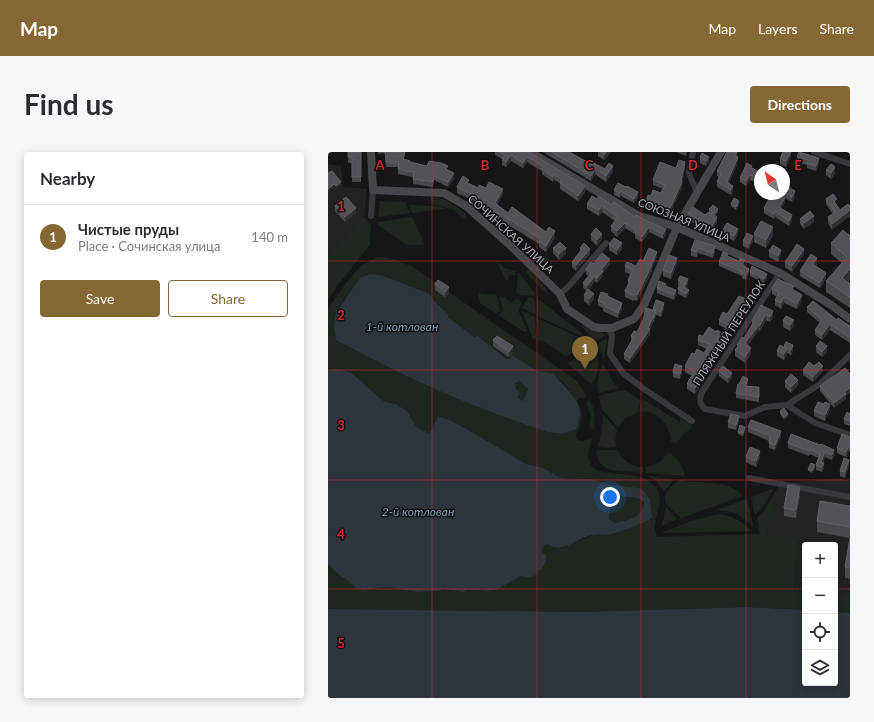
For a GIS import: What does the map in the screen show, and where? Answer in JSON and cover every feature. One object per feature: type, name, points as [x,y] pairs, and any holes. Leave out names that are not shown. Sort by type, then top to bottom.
[{"type":"street","points":[[371,152],[373,190],[371,216]]},
{"type":"street","name":"СОЮЗНАЯ УЛИЦА","points":[[530,152],[639,216],[677,227],[780,273],[831,305],[850,320]]},
{"type":"street","points":[[693,152],[689,173],[697,193]]},
{"type":"street","points":[[692,421],[623,374],[610,354],[612,328],[634,319],[644,305],[677,227],[721,152]]},
{"type":"street","points":[[814,152],[850,164]]},
{"type":"street","name":"СОЧИНСКАЯ УЛИЦА","points":[[373,190],[444,193],[466,206],[511,246],[560,294],[567,309],[597,328],[612,328]]},
{"type":"street","points":[[560,294],[569,286],[606,244]]},
{"type":"street","name":"ПЛЯЖНЫЙ ПЕРЕУЛОК","points":[[780,273],[702,392],[700,401],[704,409],[745,416],[764,407],[787,405]]},
{"type":"street","points":[[850,355],[820,384],[787,405],[816,423],[850,435]]},
{"type":"street","points":[[749,478],[850,497]]},
{"type":"shaded area","points":[[328,164],[341,166],[343,187],[367,189],[364,217],[328,253]]},
{"type":"shaded area","points":[[430,197],[440,198],[454,204],[466,214],[465,220],[454,210],[433,204]]},
{"type":"shaded area","points":[[380,201],[405,202],[410,213],[378,217]]},
{"type":"shaded area","points":[[408,205],[437,206],[451,210],[443,209],[412,213]]},
{"type":"shaded area","points":[[364,217],[371,224],[370,245],[337,286],[328,300],[328,253]]},
{"type":"shaded area","points":[[412,217],[425,245],[406,245],[378,225],[378,222]]},
{"type":"shaded area","points":[[381,257],[393,259],[413,267],[577,381],[587,397],[579,398],[577,400],[581,410],[582,419],[576,438],[580,441],[592,439],[588,453],[590,462],[595,468],[603,472],[643,478],[651,482],[656,487],[660,498],[655,526],[657,537],[760,534],[757,518],[764,511],[778,487],[766,534],[799,538],[794,591],[802,592],[802,610],[747,607],[583,612],[328,609],[328,564],[356,588],[363,590],[387,587],[416,592],[438,591],[444,589],[463,592],[468,590],[496,590],[521,576],[528,578],[542,553],[543,547],[547,544],[563,547],[593,535],[624,530],[636,525],[651,508],[628,487],[612,485],[591,479],[561,478],[543,468],[526,464],[452,421],[439,416],[429,433],[416,426],[407,411],[396,404],[382,400],[353,374],[334,369],[328,370],[328,309],[345,284],[361,266],[375,258]],"holes":[[[384,276],[430,294],[435,302],[449,313],[448,317],[473,336],[475,337],[477,335],[506,359],[514,356],[540,373],[554,377],[561,381],[570,390],[576,402],[580,414],[580,420],[562,434],[547,432],[453,397],[404,375],[334,326],[340,307],[360,278]]]},
{"type":"shaded area","points":[[496,261],[505,268],[516,271],[515,275],[509,275],[507,282]]},
{"type":"shaded area","points":[[530,270],[546,288],[546,294],[525,272]]},
{"type":"shaded area","points":[[518,272],[535,293],[533,296],[520,295],[516,293]]},
{"type":"shaded area","points":[[478,293],[497,295],[500,311],[495,313],[480,303]]},
{"type":"shaded area","points":[[499,296],[504,297],[510,302],[517,299],[521,301],[522,304],[518,310],[527,331],[524,332],[498,315],[503,310]]},
{"type":"shaded area","points":[[530,297],[535,301],[536,315],[522,308]]},
{"type":"shaded area","points":[[537,298],[587,339],[539,317],[537,315]]},
{"type":"shaded area","points":[[521,310],[535,317],[536,340],[532,338]]},
{"type":"shaded area","points":[[537,318],[589,342],[591,345],[581,350],[579,349],[567,356],[564,355],[542,340],[539,341]]},
{"type":"shaded area","points":[[583,323],[605,335],[595,343],[582,327]]},
{"type":"shaded area","points":[[607,338],[607,342],[604,359],[596,345]]},
{"type":"shaded area","points":[[594,345],[598,365],[595,380],[592,384],[567,363],[578,358]]},
{"type":"shaded area","points":[[603,363],[614,384],[620,388],[599,393],[597,386]]},
{"type":"shaded area","points":[[520,381],[528,389],[523,401],[518,398],[515,383]]},
{"type":"shaded area","points":[[624,390],[641,400],[637,413],[625,418],[618,428],[602,409],[599,397],[600,395]]},
{"type":"shaded area","points":[[643,399],[680,422],[680,417],[692,425],[690,430],[684,433],[677,443],[671,442],[668,429],[657,415],[638,412]]},
{"type":"shaded area","points":[[588,400],[591,402],[594,409],[594,430],[589,426],[591,417],[586,403]]},
{"type":"shaded area","points":[[603,414],[617,430],[615,442],[617,447],[598,447],[602,431]]},
{"type":"shaded area","points":[[617,450],[628,462],[635,466],[643,467],[643,473],[611,470],[602,465],[597,458],[596,451]]},
{"type":"shaded area","points":[[668,452],[679,462],[685,476],[646,473],[646,467],[658,462]]},
{"type":"shaded area","points":[[648,476],[672,479],[673,481],[664,492],[656,481]]},
{"type":"shaded area","points":[[838,478],[850,481],[850,579],[848,579],[846,595],[838,594],[838,542],[802,542],[802,592],[794,591],[799,539],[766,534],[779,482],[786,483]]},
{"type":"shaded area","points":[[681,480],[722,484],[737,490],[743,496],[681,518],[669,508],[665,500],[665,496],[671,487]]},
{"type":"shaded area","points":[[774,488],[763,507],[755,515],[751,497]]},
{"type":"shaded area","points":[[618,496],[638,498],[644,502],[641,512],[630,520],[615,523],[608,519],[611,498]]},
{"type":"shaded area","points":[[747,499],[754,528],[741,516],[731,512],[714,511]]},
{"type":"shaded area","points":[[665,506],[678,519],[661,526],[664,518]]},
{"type":"shaded area","points":[[717,514],[736,519],[751,531],[661,533],[691,521]]},
{"type":"shaded area","points":[[848,579],[850,579],[850,613],[838,612],[838,594],[846,595]]},
{"type":"water","name":"1-й котлован","points":[[370,274],[384,276],[430,294],[435,302],[449,314],[448,317],[473,336],[475,337],[477,335],[506,359],[514,356],[537,371],[555,374],[556,378],[564,385],[578,404],[580,416],[576,429],[562,434],[547,432],[499,415],[453,397],[404,375],[336,340],[334,326],[335,316],[360,278]],"holes":[[[520,381],[528,389],[523,401],[518,398],[519,392],[516,389],[515,383]]]},
{"type":"water","name":"2-й котлован","points":[[328,370],[343,370],[353,374],[382,400],[396,404],[407,411],[416,426],[429,433],[438,416],[452,421],[526,464],[543,468],[561,478],[591,479],[612,485],[639,488],[645,492],[650,500],[652,518],[631,528],[611,534],[587,536],[565,547],[553,547],[547,544],[543,547],[542,552],[546,556],[546,561],[542,569],[538,571],[536,575],[528,578],[521,576],[496,590],[468,590],[463,592],[444,589],[438,591],[416,592],[387,587],[363,590],[356,588],[328,564]],"holes":[[[618,496],[638,498],[644,502],[643,508],[634,518],[615,523],[609,519],[611,499]]]},
{"type":"water","points":[[747,607],[802,610],[802,686],[838,686],[838,612],[850,613],[850,698],[328,698],[328,609],[583,612]]},
{"type":"building","points":[[348,152],[361,152],[361,177],[352,177],[352,157],[348,157]]},
{"type":"building","points":[[385,152],[405,152],[403,159],[410,162],[427,166],[429,161],[441,163],[448,166],[446,169],[454,173],[448,182],[434,176],[433,182],[413,179],[414,172],[398,169],[399,162],[386,162]]},
{"type":"building","points":[[499,152],[529,152],[585,186],[578,196],[560,183],[562,180],[554,174],[553,177],[542,169],[543,167],[535,161],[527,157],[523,163],[511,155],[506,162],[502,159],[505,155]]},
{"type":"building","points":[[552,152],[569,152],[589,163],[590,161],[605,169],[609,163],[613,166],[606,176],[595,169],[591,176]]},
{"type":"building","points":[[727,152],[737,152],[735,155],[738,157],[727,182],[733,186],[731,190],[717,182],[721,173],[717,171]]},
{"type":"building","points":[[783,152],[791,152],[786,161],[780,159]]},
{"type":"building","points":[[799,152],[819,158],[816,166],[807,163],[808,160],[797,157]]},
{"type":"building","points":[[702,153],[709,157],[706,161],[700,157]]},
{"type":"building","points":[[679,160],[685,162],[682,182],[670,208],[656,203],[655,206],[646,202],[648,195],[651,196],[653,190],[661,193],[665,185],[653,180],[660,162],[676,168]]},
{"type":"building","points":[[747,163],[752,166],[751,168],[754,169],[754,177],[750,175],[746,181],[740,178]]},
{"type":"building","points":[[831,164],[835,167],[831,173],[826,170]]},
{"type":"building","points":[[332,171],[341,182],[336,186],[334,184],[328,189],[328,173]]},
{"type":"building","points":[[463,176],[469,180],[467,183],[478,188],[479,185],[486,188],[489,182],[503,189],[495,203],[508,213],[512,207],[546,232],[549,227],[555,231],[546,246],[539,242],[541,239],[478,201],[479,198],[457,187]]},
{"type":"building","points":[[618,183],[638,192],[634,199],[621,191],[620,193],[614,190]]},
{"type":"building","points":[[790,188],[795,191],[792,197],[790,196]]},
{"type":"building","points":[[833,194],[837,199],[834,201],[840,210],[848,204],[850,206],[850,210],[832,224],[828,217],[835,212],[826,199]]},
{"type":"building","points":[[592,196],[597,199],[599,196],[612,205],[614,202],[635,217],[636,215],[666,229],[663,234],[649,227],[642,237],[635,232],[636,230],[625,223],[617,231],[611,226],[618,217],[602,206],[599,210],[587,204]]},
{"type":"building","points":[[346,197],[356,208],[345,217],[335,206]]},
{"type":"building","points":[[734,198],[739,201],[736,207],[731,204]]},
{"type":"building","points":[[768,200],[784,200],[779,207],[792,215],[789,221],[775,211],[774,214],[764,208]]},
{"type":"building","points":[[713,205],[718,209],[714,214],[709,209]]},
{"type":"building","points":[[693,207],[705,215],[709,212],[717,217],[712,226],[704,220],[702,222],[688,213]]},
{"type":"building","points":[[810,211],[814,216],[804,223],[800,219]]},
{"type":"building","points":[[761,221],[773,227],[766,240],[754,234]]},
{"type":"building","points":[[727,223],[738,229],[734,236],[723,230]]},
{"type":"building","points":[[596,228],[602,234],[597,240],[591,234]]},
{"type":"building","points":[[843,230],[850,236],[850,269],[842,278],[850,284],[850,297],[826,281],[847,257],[831,243]]},
{"type":"building","points":[[747,233],[753,236],[749,244],[743,241]]},
{"type":"building","points":[[614,238],[622,243],[617,250],[609,244]]},
{"type":"building","points":[[695,240],[715,246],[713,253],[698,248],[697,252],[691,250]]},
{"type":"building","points":[[560,242],[566,248],[559,254],[553,248]]},
{"type":"building","points":[[584,243],[590,249],[576,265],[572,262],[582,249],[580,248]]},
{"type":"building","points":[[797,244],[804,249],[792,266],[785,262]]},
{"type":"building","points":[[773,245],[781,250],[778,256],[769,251]]},
{"type":"building","points":[[649,248],[657,252],[637,295],[634,294],[634,296],[625,291],[633,270],[625,266],[627,262],[636,266],[640,259],[643,261]]},
{"type":"building","points":[[723,252],[728,254],[727,256],[739,261],[740,259],[745,260],[742,265],[749,269],[746,275],[719,262]]},
{"type":"building","points":[[602,253],[610,259],[601,270],[603,271],[597,278],[595,276],[587,286],[583,283],[591,273],[586,269],[591,262],[593,264]]},
{"type":"building","points":[[811,254],[817,258],[813,264],[826,273],[820,283],[800,271]]},
{"type":"building","points":[[669,255],[677,258],[671,273],[663,270]]},
{"type":"building","points":[[752,266],[767,274],[764,279],[750,272]]},
{"type":"building","points":[[680,276],[688,279],[684,287],[689,290],[686,294],[678,289],[681,281],[678,280]]},
{"type":"building","points":[[778,279],[794,286],[792,289],[802,295],[797,304],[784,297],[781,303],[775,300],[779,293],[772,288]]},
{"type":"building","points":[[438,280],[449,287],[445,292],[435,284]]},
{"type":"building","points":[[659,281],[666,284],[665,286],[676,290],[674,295],[657,288]]},
{"type":"building","points":[[588,289],[594,294],[589,299],[584,295]]},
{"type":"building","points":[[601,292],[608,294],[607,296],[622,303],[618,313],[603,305],[604,303],[598,301]]},
{"type":"building","points":[[739,296],[746,299],[735,319],[733,327],[719,320],[723,312],[727,314]]},
{"type":"building","points":[[656,300],[664,303],[661,312],[653,309]]},
{"type":"building","points":[[813,301],[837,320],[838,318],[850,326],[850,338],[830,324],[822,335],[815,330],[822,320],[807,307]]},
{"type":"building","points":[[761,305],[773,311],[770,317],[766,314],[760,325],[745,343],[751,348],[745,357],[735,350],[742,337],[744,338],[754,322],[752,321]]},
{"type":"building","points":[[646,308],[656,311],[648,328],[650,329],[630,358],[624,354],[634,337],[631,336],[634,331],[637,332],[643,320]]},
{"type":"building","points":[[786,316],[794,320],[790,325],[783,321]]},
{"type":"building","points":[[709,327],[716,332],[717,330],[725,335],[719,345],[721,346],[713,357],[706,371],[702,368],[695,380],[699,382],[695,388],[687,384],[694,372],[685,366],[692,353],[695,354],[697,349],[704,353],[710,344],[698,340],[699,335],[703,336]]},
{"type":"building","points":[[497,336],[513,346],[509,352],[493,340]]},
{"type":"building","points":[[820,341],[827,346],[822,352],[816,346]]},
{"type":"building","points":[[786,342],[793,345],[791,350],[784,346]]},
{"type":"building","points":[[780,345],[787,349],[784,354],[777,351]]},
{"type":"building","points":[[809,362],[814,366],[819,362],[823,366],[813,377],[803,370]]},
{"type":"building","points":[[675,364],[682,366],[680,374],[673,372]]},
{"type":"building","points":[[723,366],[732,373],[728,378],[719,371]]},
{"type":"building","points":[[845,368],[850,374],[850,388],[844,392],[846,394],[834,403],[820,386]]},
{"type":"building","points":[[791,374],[798,380],[791,387],[785,381]]},
{"type":"building","points":[[743,376],[748,379],[745,386],[759,387],[759,397],[736,393],[738,384]]},
{"type":"building","points":[[818,402],[830,404],[825,415],[814,411]]},
{"type":"building","points":[[784,408],[788,414],[784,417],[780,411]]},
{"type":"building","points":[[847,412],[850,414],[850,421],[844,419]]},
{"type":"building","points":[[731,414],[739,416],[736,425],[728,422]]},
{"type":"building","points":[[751,420],[781,431],[775,445],[769,443],[770,436],[748,427]]},
{"type":"building","points":[[740,425],[745,427],[743,433],[738,432]]},
{"type":"building","points":[[791,434],[834,450],[832,455],[825,452],[821,462],[824,463],[822,467],[816,465],[820,454],[810,449],[809,451],[788,443]]},
{"type":"building","points":[[842,434],[850,437],[850,446],[846,452],[837,448]]},
{"type":"building","points":[[750,447],[760,451],[756,461],[746,457]]},
{"type":"building","points":[[844,458],[849,460],[845,472],[840,471]]},
{"type":"building","points":[[811,463],[815,465],[812,471],[808,469]]},
{"type":"building","points":[[788,485],[800,487],[796,510],[784,508]]},
{"type":"building","points":[[820,501],[850,506],[850,527],[817,521]]},
{"type":"building","points":[[850,538],[850,568],[845,567]]},
{"type":"place","name":"Чистые пруды","points":[[585,369]]}]
